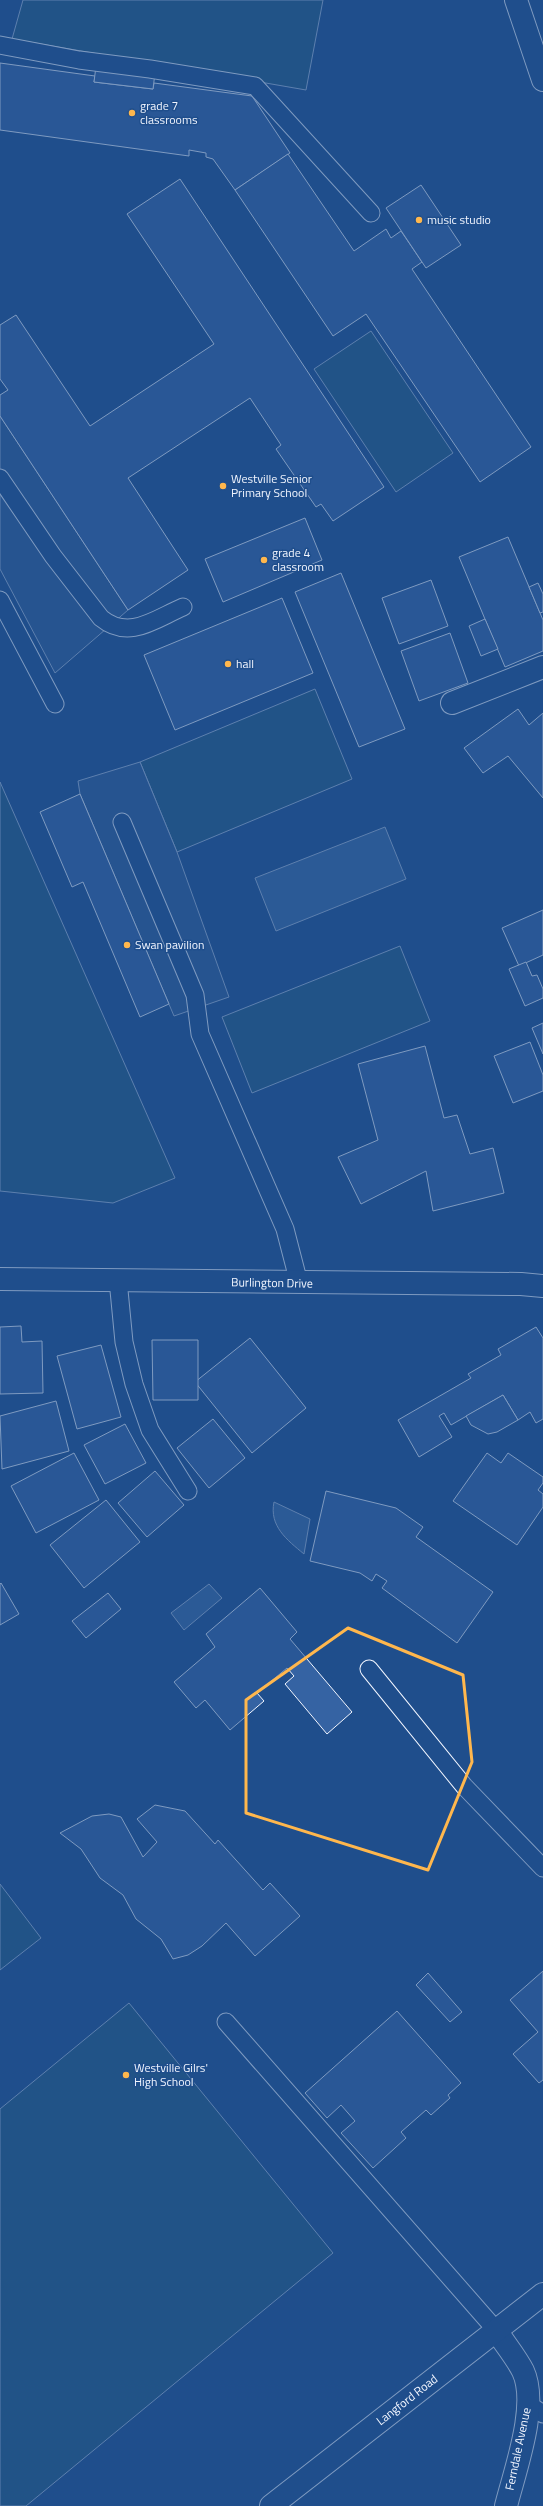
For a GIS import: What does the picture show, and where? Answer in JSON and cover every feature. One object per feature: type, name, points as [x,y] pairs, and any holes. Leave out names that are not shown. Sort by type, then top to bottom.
[{"type":"street","points":[[516,0],[543,80]]},
{"type":"street","points":[[452,702],[543,667]]},
{"type":"street","name":"Burlington Drive","points":[[0,1279],[521,1284],[543,1286]]},
{"type":"street","name":"Langford Road","points":[[271,2506],[543,2294]]},
{"type":"street","name":"Ferndale Avenue","points":[[496,2330],[523,2370],[536,2409],[506,2506]]},
{"type":"lane","points":[[0,45],[78,60],[150,68],[255,86],[371,213]]},
{"type":"lane","points":[[0,478],[53,556],[101,618],[109,625],[128,630],[184,607]]},
{"type":"lane","points":[[0,600],[55,704]]},
{"type":"lane","points":[[122,822],[195,995],[200,1034],[285,1229],[299,1283]]},
{"type":"lane","points":[[118,1280],[124,1342],[134,1384],[150,1430],[188,1491]]},
{"type":"lane","points":[[369,1669],[464,1786],[543,1868]]},
{"type":"lane","points":[[226,2022],[496,2330]]},
{"type":"highlighted area","points":[[348,1628],[463,1675],[472,1762],[428,1870],[246,1813],[246,1700]]},
{"type":"shaded area","points":[[23,0],[323,0],[306,90],[12,39]]},
{"type":"shaded area","points":[[371,331],[453,453],[396,492],[314,369]]},
{"type":"shaded area","points":[[0,416],[128,610],[55,673],[0,569]]},
{"type":"shaded area","points":[[315,689],[352,779],[177,852],[140,762]]},
{"type":"shaded area","points":[[140,762],[177,852],[229,997],[174,1016],[80,794],[78,781]]},
{"type":"shaded area","points":[[0,782],[175,1178],[113,1203],[0,1191]]},
{"type":"shaded area","points":[[385,827],[406,879],[276,931],[255,878]]},
{"type":"shaded area","points":[[400,946],[430,1021],[252,1093],[222,1017]]},
{"type":"shaded area","points":[[274,1502],[310,1519],[304,1554],[281,1532],[274,1518]]},
{"type":"shaded area","points":[[209,1584],[222,1598],[184,1630],[171,1613]]},
{"type":"shaded area","points":[[0,1884],[41,1938],[0,1970]]},
{"type":"shaded area","points":[[129,2003],[333,2253],[26,2506],[0,2506],[0,2109]]},
{"type":"building","name":"grade 7 classrooms","points":[[0,63],[95,76],[94,82],[153,89],[154,83],[252,96],[290,153],[235,190],[213,159],[206,157],[206,153],[189,150],[189,156],[0,130]]},
{"type":"building","points":[[96,66],[155,73],[153,89],[94,82]]},
{"type":"building","points":[[288,154],[354,251],[386,229],[391,238],[401,231],[422,262],[412,269],[531,447],[480,482],[366,314],[333,336],[235,190]]},
{"type":"building","points":[[180,179],[384,487],[333,521],[321,504],[316,507],[276,449],[281,445],[250,398],[128,478],[188,570],[128,610],[0,416],[0,395],[8,390],[0,379],[0,325],[16,315],[90,426],[214,344],[127,214]]},
{"type":"building","name":"music studio","points":[[421,185],[461,245],[426,268],[386,208]]},
{"type":"building","name":"grade 4 classroom","points":[[305,518],[322,560],[223,602],[205,559]]},
{"type":"building","points":[[508,537],[543,620],[543,651],[505,667],[459,557]]},
{"type":"building","points":[[341,573],[405,729],[359,747],[295,592]]},
{"type":"building","points":[[431,580],[448,626],[399,644],[382,598]]},
{"type":"building","points":[[538,583],[543,594],[543,612],[540,613],[529,587]]},
{"type":"building","name":"hall","points":[[282,598],[313,673],[175,730],[144,655]]},
{"type":"building","points":[[485,619],[498,649],[481,656],[469,626]]},
{"type":"building","points":[[450,633],[468,683],[419,701],[401,651]]},
{"type":"building","points":[[518,709],[529,725],[543,713],[543,798],[508,756],[483,773],[464,748]]},
{"type":"building","name":"Swan pavilion","points":[[80,794],[169,1004],[140,1017],[83,882],[72,887],[40,812]]},
{"type":"building","points":[[543,910],[543,955],[519,966],[502,928]]},
{"type":"building","points":[[526,962],[532,976],[537,975],[543,989],[543,998],[525,1006],[509,969]]},
{"type":"building","points":[[543,1023],[543,1054],[532,1028]]},
{"type":"building","points":[[530,1042],[543,1075],[543,1091],[513,1103],[494,1056]]},
{"type":"building","points":[[425,1046],[444,1118],[457,1115],[470,1154],[493,1148],[504,1193],[433,1211],[426,1171],[361,1204],[338,1157],[378,1140],[358,1064]]},
{"type":"building","points":[[21,1326],[22,1342],[42,1341],[43,1393],[0,1394],[0,1327]]},
{"type":"building","points":[[536,1327],[543,1338],[543,1419],[536,1423],[530,1412],[518,1420],[503,1395],[451,1425],[444,1413],[439,1416],[452,1437],[419,1457],[398,1420],[471,1378],[468,1374],[501,1355],[498,1349]]},
{"type":"building","points":[[250,1338],[306,1408],[252,1453],[195,1382]]},
{"type":"building","points":[[152,1340],[198,1340],[198,1400],[153,1400]]},
{"type":"building","points":[[101,1345],[121,1417],[77,1429],[57,1356]]},
{"type":"building","points":[[503,1395],[518,1420],[497,1432],[488,1434],[471,1425],[466,1416]]},
{"type":"building","points":[[56,1401],[69,1451],[2,1469],[0,1416]]},
{"type":"building","points":[[213,1419],[245,1458],[209,1488],[177,1448]]},
{"type":"building","points":[[125,1424],[146,1463],[105,1484],[84,1445]]},
{"type":"building","points":[[74,1453],[99,1500],[36,1533],[11,1486]]},
{"type":"building","points":[[487,1453],[501,1463],[508,1453],[543,1477],[543,1483],[538,1490],[543,1494],[543,1507],[517,1545],[453,1501]]},
{"type":"building","points":[[155,1471],[184,1505],[147,1537],[118,1503]]},
{"type":"building","points":[[326,1491],[396,1508],[423,1527],[416,1537],[493,1592],[457,1643],[382,1588],[387,1581],[376,1574],[372,1581],[360,1573],[310,1561]]},
{"type":"building","points":[[106,1500],[140,1542],[84,1588],[50,1545]]},
{"type":"building","points":[[1,1583],[19,1614],[0,1625],[0,1584]]},
{"type":"building","points":[[260,1588],[297,1632],[290,1639],[352,1712],[327,1734],[285,1684],[294,1676],[287,1668],[257,1693],[264,1701],[230,1730],[205,1700],[196,1708],[174,1682],[215,1647],[206,1634]]},
{"type":"building","points":[[108,1593],[121,1609],[86,1638],[72,1621]]},
{"type":"building","points":[[155,1805],[185,1811],[215,1844],[218,1840],[263,1890],[270,1883],[300,1916],[255,1956],[226,1923],[202,1946],[188,1955],[173,1959],[161,1939],[136,1919],[123,1895],[100,1878],[81,1849],[60,1833],[92,1816],[109,1814],[121,1817],[143,1857],[157,1842],[137,1819]]},
{"type":"building","points":[[543,1971],[543,2080],[539,2083],[513,2054],[538,2032],[510,2000]]},
{"type":"building","points":[[428,1973],[462,2012],[450,2022],[416,1985]]},
{"type":"building","points":[[397,2011],[461,2083],[448,2095],[450,2098],[431,2115],[426,2110],[401,2132],[406,2138],[373,2168],[341,2133],[355,2121],[341,2105],[327,2118],[305,2093]]},
{"type":"place","name":"grade 7 classrooms","points":[[132,113]]},
{"type":"place","name":"music studio","points":[[419,220]]},
{"type":"place","name":"Westville Senior Primary School","points":[[223,486]]},
{"type":"place","name":"grade 4 classroom","points":[[264,560]]},
{"type":"place","name":"hall","points":[[228,664]]},
{"type":"place","name":"Swan pavilion","points":[[127,945]]},
{"type":"place","name":"Westville Gilrs' High School","points":[[126,2075]]}]
